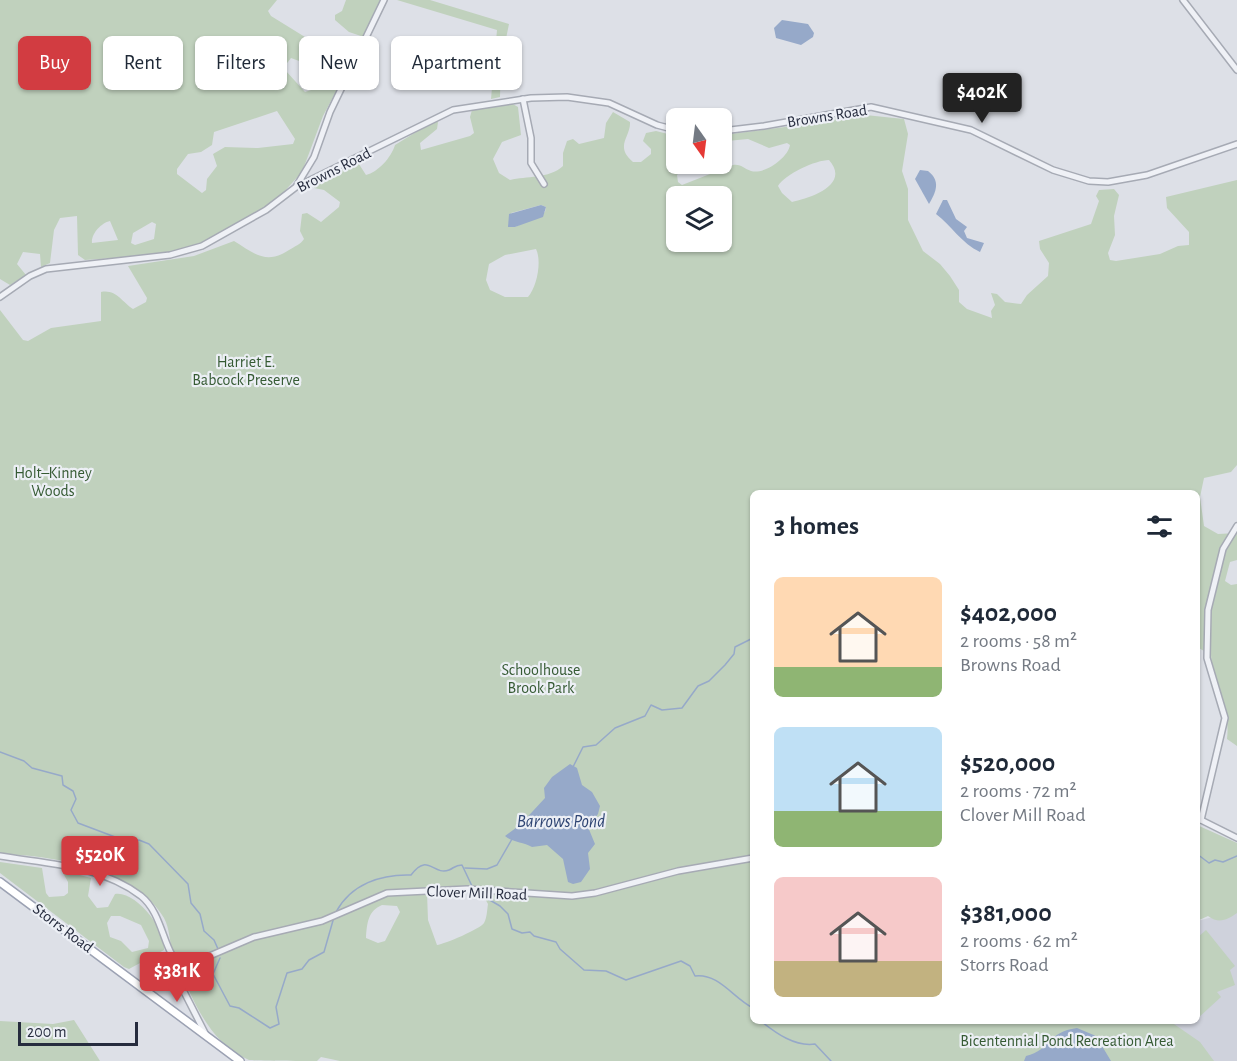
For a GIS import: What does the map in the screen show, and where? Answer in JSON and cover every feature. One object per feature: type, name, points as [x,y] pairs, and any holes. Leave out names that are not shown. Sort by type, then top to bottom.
[{"type":"main road","name":"Storrs Road","points":[[0,882],[240,1061]]},
{"type":"street","points":[[296,187],[314,157],[330,112],[384,0]]},
{"type":"street","points":[[1183,0],[1237,70]]},
{"type":"street","name":"Browns Road","points":[[0,297],[30,276],[45,270],[170,255],[202,246],[260,214],[296,187],[389,143],[444,113],[523,99],[555,97],[601,101],[616,105],[666,127]]},
{"type":"street","points":[[523,99],[531,138],[531,163],[544,184]]},
{"type":"street","name":"Browns Road","points":[[732,130],[871,107],[971,130],[1053,170],[1089,181],[1108,182],[1147,175],[1237,144]]},
{"type":"street","points":[[1200,816],[1225,728],[1223,704],[1207,658],[1208,610],[1223,549],[1237,526]]},
{"type":"street","points":[[1200,820],[1237,838]]},
{"type":"street","points":[[0,856],[68,866],[116,881],[142,897],[156,913],[170,955],[176,962],[178,980],[207,1035]]},
{"type":"street","name":"Clover Mill Road","points":[[176,962],[190,965],[254,937],[333,916],[387,893],[467,889],[572,896],[595,893],[678,871],[750,859]]},
{"type":"shaded area","points":[[1237,911],[1237,1061],[1207,1061],[1169,1024],[1200,1024],[1200,920]]},
{"type":"green space","points":[[0,0],[277,0],[268,11],[271,16],[303,36],[299,36],[299,61],[291,58],[287,63],[287,36],[195,36],[195,90],[287,90],[287,72],[299,85],[299,90],[305,92],[337,90],[323,116],[302,172],[282,194],[264,208],[206,243],[155,255],[85,260],[78,255],[77,216],[60,218],[54,230],[50,263],[41,267],[40,254],[23,252],[17,264],[26,275],[10,285],[0,279]],"holes":[[[277,111],[295,139],[293,144],[258,148],[225,147],[213,154],[217,166],[207,179],[206,190],[202,193],[177,174],[177,169],[188,154],[201,152],[212,145],[214,132]],[[110,221],[118,240],[92,243],[100,226]],[[152,222],[156,224],[154,239],[135,245],[131,243],[133,233]]]},
{"type":"green space","points":[[346,0],[381,0],[364,36],[349,32],[335,20],[335,15],[342,11]]},
{"type":"green space","points":[[397,0],[430,0],[509,24],[507,36],[496,36],[497,30]]},
{"type":"green space","points":[[492,90],[500,90],[500,97],[491,99]]},
{"type":"green space","name":"Schoolhouse Brook Park","points":[[511,103],[518,107],[521,135],[502,142],[493,159],[499,173],[510,180],[544,175],[563,166],[563,153],[567,141],[573,139],[579,144],[604,138],[606,123],[613,112],[630,122],[624,146],[627,156],[633,162],[641,162],[651,154],[651,149],[643,141],[646,133],[656,131],[666,134],[666,174],[678,174],[678,182],[682,185],[710,174],[732,174],[733,165],[756,172],[769,168],[785,155],[790,145],[787,143],[769,148],[748,139],[732,141],[732,134],[785,127],[846,113],[904,119],[908,134],[902,171],[908,189],[908,220],[923,251],[940,264],[959,290],[959,302],[967,309],[992,318],[991,311],[995,305],[991,293],[997,294],[1005,302],[1021,304],[1027,295],[1048,276],[1049,263],[1040,249],[1039,241],[1091,224],[1099,201],[1096,196],[1099,190],[1114,189],[1119,195],[1114,216],[1115,235],[1108,253],[1110,260],[1116,261],[1160,254],[1178,246],[1189,245],[1189,232],[1167,208],[1166,197],[1237,180],[1237,465],[1231,472],[1204,478],[1200,497],[1200,490],[750,490],[750,1024],[1174,1024],[1200,1042],[1214,1061],[340,1061],[321,1057],[317,1061],[249,1060],[234,1052],[221,1041],[201,1014],[173,953],[166,922],[151,901],[134,887],[91,868],[43,858],[0,854],[0,310],[23,340],[28,341],[51,328],[101,321],[101,292],[115,294],[133,309],[146,302],[147,298],[128,266],[194,256],[234,241],[261,256],[274,257],[304,239],[300,231],[302,214],[307,213],[321,222],[339,207],[340,202],[324,190],[314,188],[314,183],[357,161],[366,175],[375,171],[384,164],[395,145],[434,121],[438,122],[437,129],[420,143],[421,150],[474,133],[470,117],[472,110]],"holes":[[[829,160],[835,177],[825,189],[792,202],[778,186],[801,168],[817,162]],[[541,205],[546,207],[545,212],[515,227],[511,213]],[[536,249],[538,274],[528,297],[505,297],[490,290],[486,280],[489,264],[505,255]],[[455,886],[479,888],[488,904],[484,923],[462,936],[437,945],[428,920],[427,893],[434,888]],[[382,905],[397,906],[400,912],[385,941],[378,943],[366,938],[371,914]]]},
{"type":"green space","name":"Schoolhouse Brook Park","points":[[1200,497],[1204,526],[1218,534],[1237,533],[1237,560],[1230,562],[1225,581],[1231,585],[1237,584],[1237,746],[1227,739],[1228,727],[1224,706],[1211,655],[1200,649]]},
{"type":"green space","points":[[1200,826],[1237,843],[1237,913],[1219,920],[1208,916],[1200,920]]},
{"type":"green space","points":[[0,862],[42,868],[46,893],[49,897],[64,896],[68,893],[68,882],[63,873],[65,871],[91,878],[88,896],[97,908],[108,907],[115,894],[123,894],[132,898],[149,913],[161,933],[164,950],[129,969],[124,967],[0,873]],"holes":[[[111,916],[120,916],[141,925],[149,941],[148,948],[132,952],[121,941],[110,937],[107,923]]]},
{"type":"green space","points":[[1206,930],[1235,966],[1230,970],[1235,985],[1217,992],[1221,997],[1200,1016],[1200,935]]},
{"type":"green space","points":[[74,1020],[100,1061],[0,1061],[0,1021],[53,1024]]},
{"type":"water","points":[[782,20],[808,24],[814,33],[813,37],[801,45],[776,38],[774,28]]},
{"type":"water","points":[[920,170],[928,171],[935,179],[936,187],[929,204],[915,179]]},
{"type":"water","points":[[943,200],[947,200],[956,219],[967,227],[964,231],[967,238],[984,243],[980,252],[936,214]]},
{"type":"water","points":[[541,205],[546,207],[543,217],[515,227],[508,227],[509,214]]},
{"type":"water","name":"Barrows Pond","points":[[570,764],[577,768],[582,785],[592,792],[600,806],[598,814],[588,827],[595,844],[588,853],[590,869],[581,882],[573,884],[568,882],[563,859],[547,845],[532,847],[510,840],[505,836],[520,825],[545,798],[544,788],[552,777]]},
{"type":"water","points":[[1077,1028],[1096,1036],[1111,1061],[1024,1061],[1026,1056],[1040,1050],[1060,1033]]},
{"type":"waterway","points":[[573,767],[583,747],[596,745],[615,728],[645,716],[651,705],[662,710],[682,708],[698,686],[709,681],[725,665],[734,654],[735,647],[750,640]]},
{"type":"waterway","points":[[0,752],[24,761],[32,768],[62,776],[63,785],[73,791],[76,799],[71,810],[78,823],[131,843],[139,840],[149,844],[188,884],[191,903],[200,914],[204,931],[214,940],[218,949]]},
{"type":"waterway","points":[[465,868],[487,869],[497,865],[512,839]]},
{"type":"waterway","points":[[1200,856],[1209,863],[1215,860],[1223,862],[1237,856]]},
{"type":"waterway","points":[[336,912],[342,902],[358,888],[389,876],[411,875],[422,865],[443,871],[462,865],[472,886]]},
{"type":"waterway","points":[[476,892],[500,906],[508,914],[512,929],[522,933],[530,932],[534,936],[556,942],[560,949],[584,970],[606,971],[626,980],[681,961],[690,966],[695,976],[704,976],[719,982],[750,1006]]},
{"type":"waterway","points":[[220,958],[213,974],[230,1006],[239,1008],[270,1028],[279,1024],[276,1007],[287,973],[302,969],[309,960],[324,952],[334,917]]},
{"type":"waterway","points":[[765,1024],[793,1041],[815,1044],[831,1061]]},
{"type":"park label","name":"Harriet E. Babcock Preserve","points":[[246,371]]},
{"type":"park label","name":"Holt–Kinney Woods","points":[[53,482]]},
{"type":"park label","name":"Bicentennial Pond Recreation Area","points":[[1067,1041]]}]
